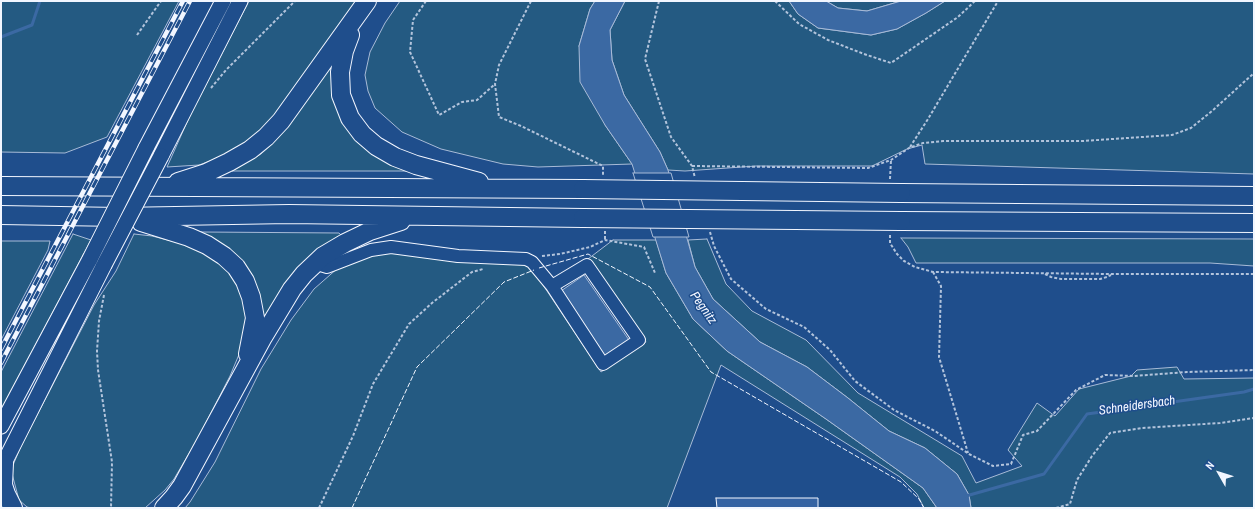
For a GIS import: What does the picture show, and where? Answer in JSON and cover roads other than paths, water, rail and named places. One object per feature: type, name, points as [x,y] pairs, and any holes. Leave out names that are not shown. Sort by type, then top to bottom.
[{"type":"highway","points":[[161,187],[206,173],[250,150],[266,137],[281,121],[367,1]]},
{"type":"highway","points":[[356,18],[344,51],[340,72],[341,95],[350,118],[362,134],[376,146],[395,157],[416,165],[507,189]]},
{"type":"highway","points":[[1,186],[507,189],[896,188],[1254,196]]},
{"type":"highway","points":[[1,215],[119,217],[289,214],[901,221],[1254,223]]},
{"type":"highway","points":[[164,508],[174,498],[182,486],[244,370],[292,289],[314,263],[345,243],[388,224],[415,216]]},
{"type":"highway","points":[[119,217],[189,236],[224,256],[236,267],[245,281],[251,297],[255,318],[244,370]]},
{"type":"highway","points":[[2,466],[3,485],[13,508]]},
{"type":"main road","points":[[1,426],[223,1]]},
{"type":"main road","points":[[2,466],[240,1]]},
{"type":"lane","points":[[314,263],[328,266],[371,250],[391,247],[458,256],[526,259],[532,262],[552,286],[603,364],[638,340],[587,265],[552,286]]},
{"type":"water","name":"Pegnitz","points":[[595,1],[625,1],[610,30],[612,60],[624,95],[660,152],[668,170],[695,267],[713,299],[760,342],[807,367],[889,431],[925,448],[957,474],[969,495],[971,508],[937,508],[923,488],[727,351],[693,319],[666,273],[632,164],[605,125],[580,82],[579,46],[590,9]]},
{"type":"water","points":[[789,1],[826,1],[838,8],[867,11],[901,1],[945,1],[897,29],[871,35],[818,28],[798,14]]},
{"type":"water","points":[[584,275],[629,340],[605,356],[561,291]]},
{"type":"waterway","points":[[1,37],[32,25],[40,1]]},
{"type":"waterway","name":"Schneidersbach","points":[[966,496],[1044,474],[1087,414],[1244,392],[1254,389]]},
{"type":"railway","points":[[1,349],[183,1]]},
{"type":"railway","points":[[1,363],[190,1]]}]
